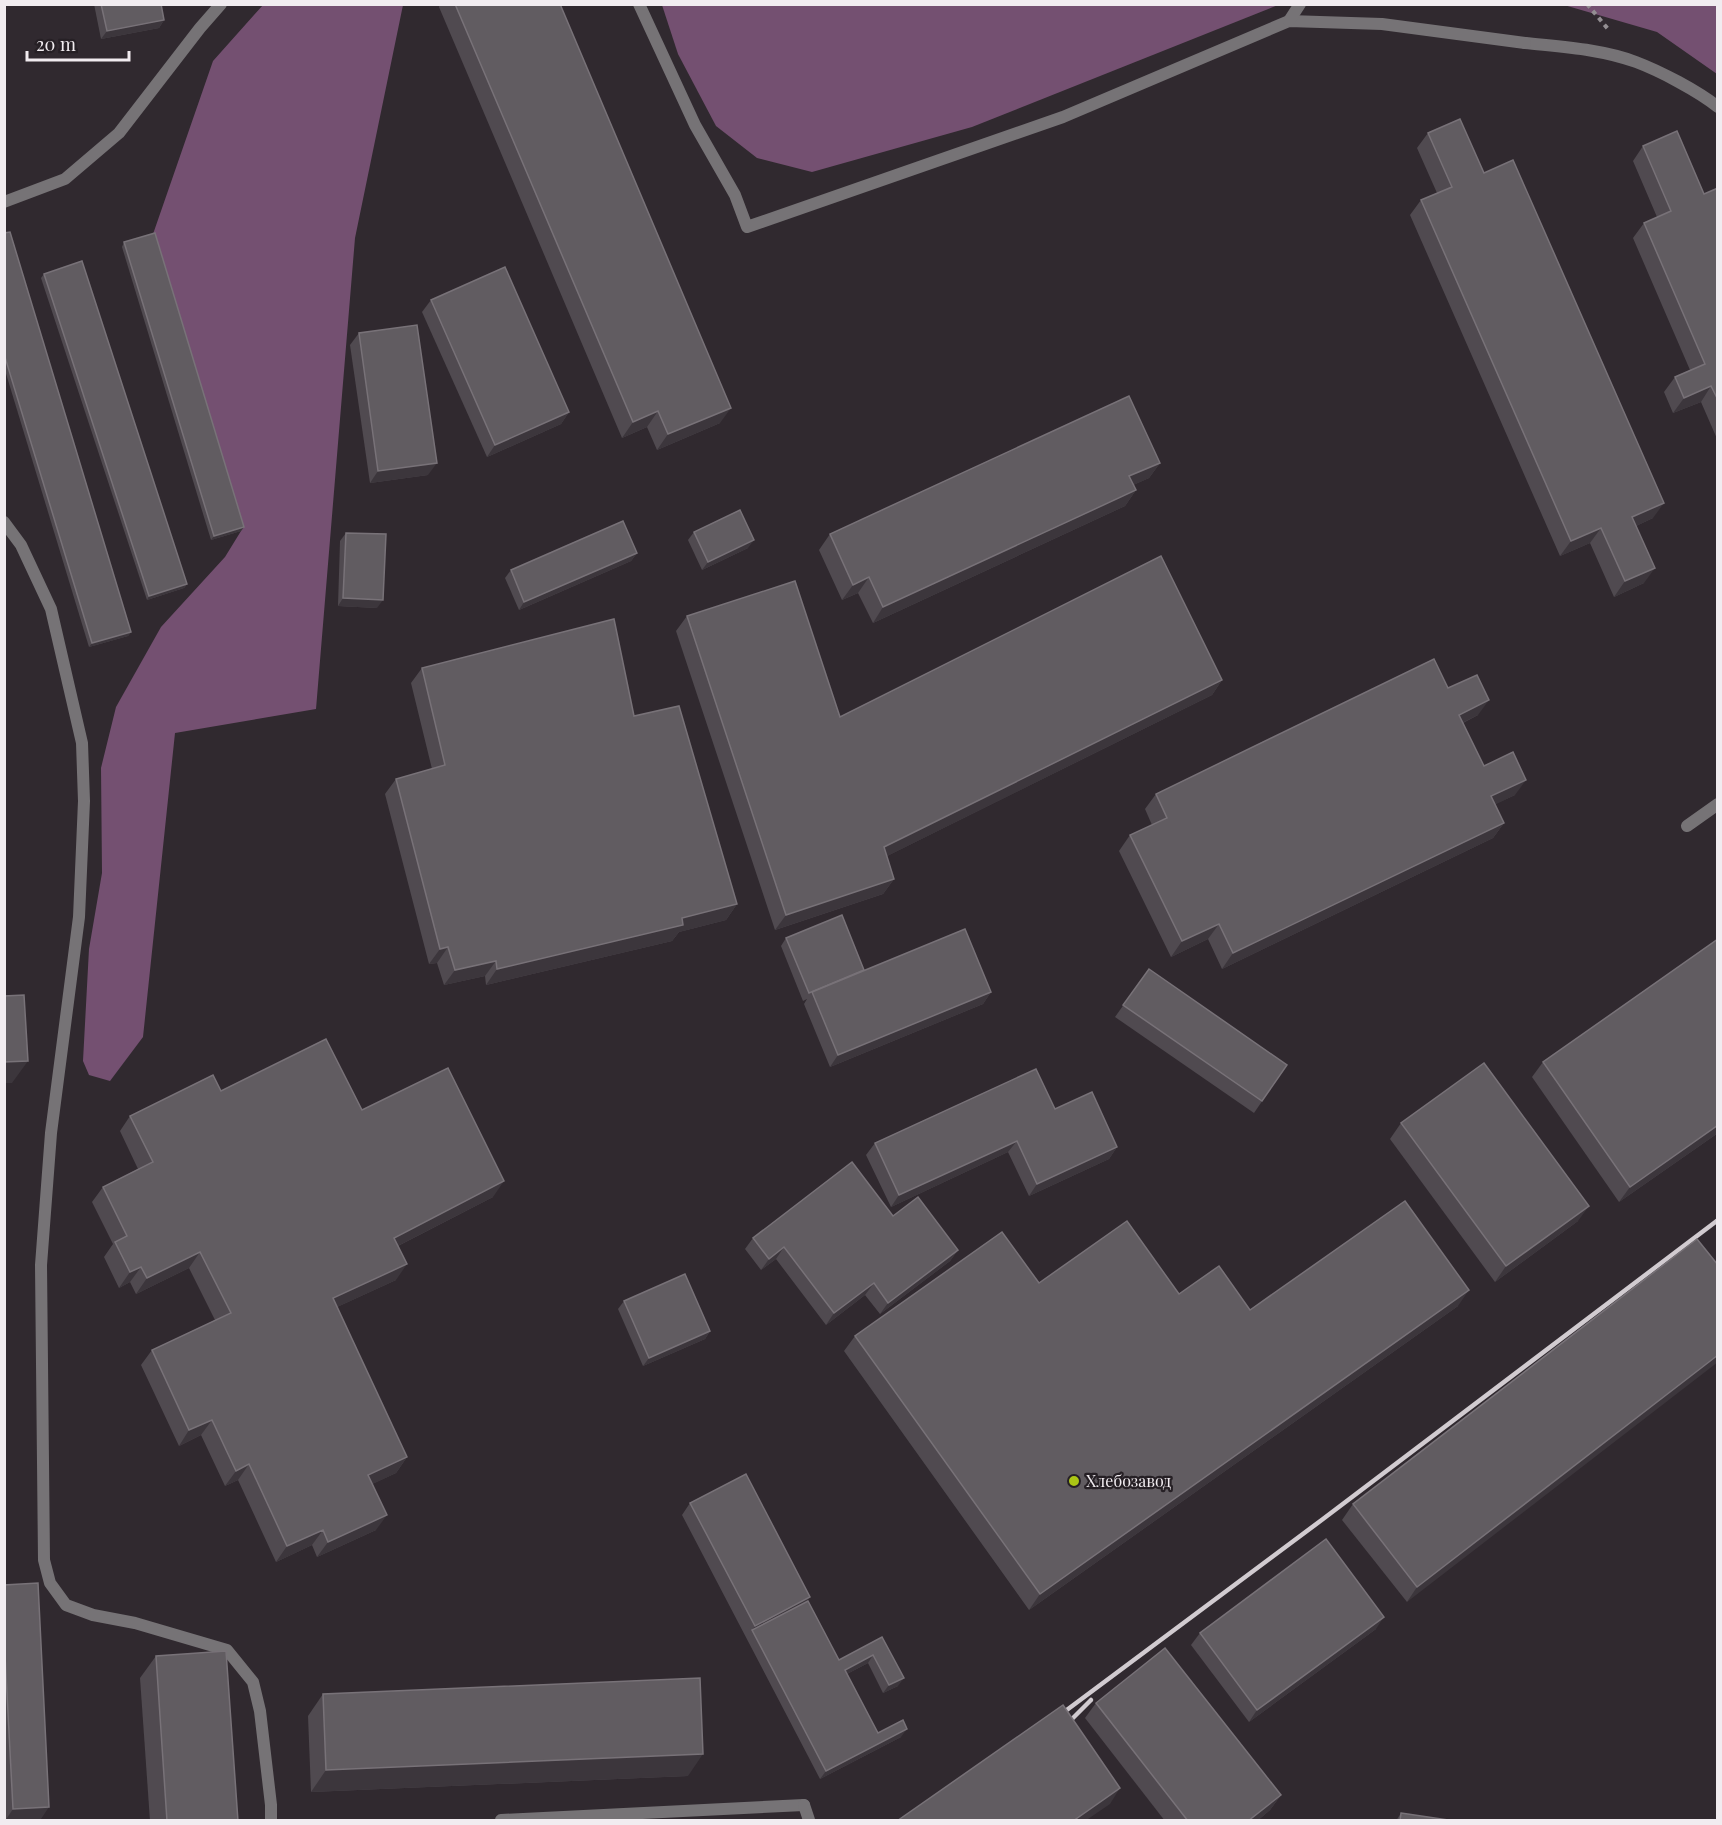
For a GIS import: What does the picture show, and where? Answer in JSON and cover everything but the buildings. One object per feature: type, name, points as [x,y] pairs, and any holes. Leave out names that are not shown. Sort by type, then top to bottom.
[{"type":"street","points":[[639,4],[695,124],[735,195],[747,227],[1063,117],[1288,21],[1382,24],[1592,51],[1635,62],[1704,96],[1718,107]]},
{"type":"street","points":[[1288,21],[1300,4]]},
{"type":"street","points":[[4,202],[65,179],[119,133],[216,7]]},
{"type":"street","points":[[4,522],[21,545],[51,609],[82,743],[84,801],[79,917],[51,1132],[41,1265],[44,1560],[50,1583],[66,1605],[93,1616],[135,1623],[227,1650],[253,1682],[260,1711],[271,1821]]},
{"type":"street","points":[[1687,826],[1718,804]]},
{"type":"street","points":[[501,1821],[804,1805],[809,1821]]},
{"type":"shaded area","points":[[263,5],[403,5],[355,238],[316,709],[175,733],[143,1037],[110,1081],[89,1075],[83,1061],[89,949],[102,873],[101,768],[116,707],[161,627],[225,557],[241,531],[152,237],[213,61]]},
{"type":"shaded area","points":[[662,5],[1278,5],[972,127],[812,172],[757,158],[716,126],[678,54]]},
{"type":"shaded area","points":[[1564,5],[1717,5],[1717,74],[1657,32]]},
{"type":"railway","points":[[1052,1721],[1718,1220]]},
{"type":"railway","points":[[1062,1729],[1091,1700]]},
{"type":"place","name":"Хлебозавод","points":[[1074,1481]]}]
